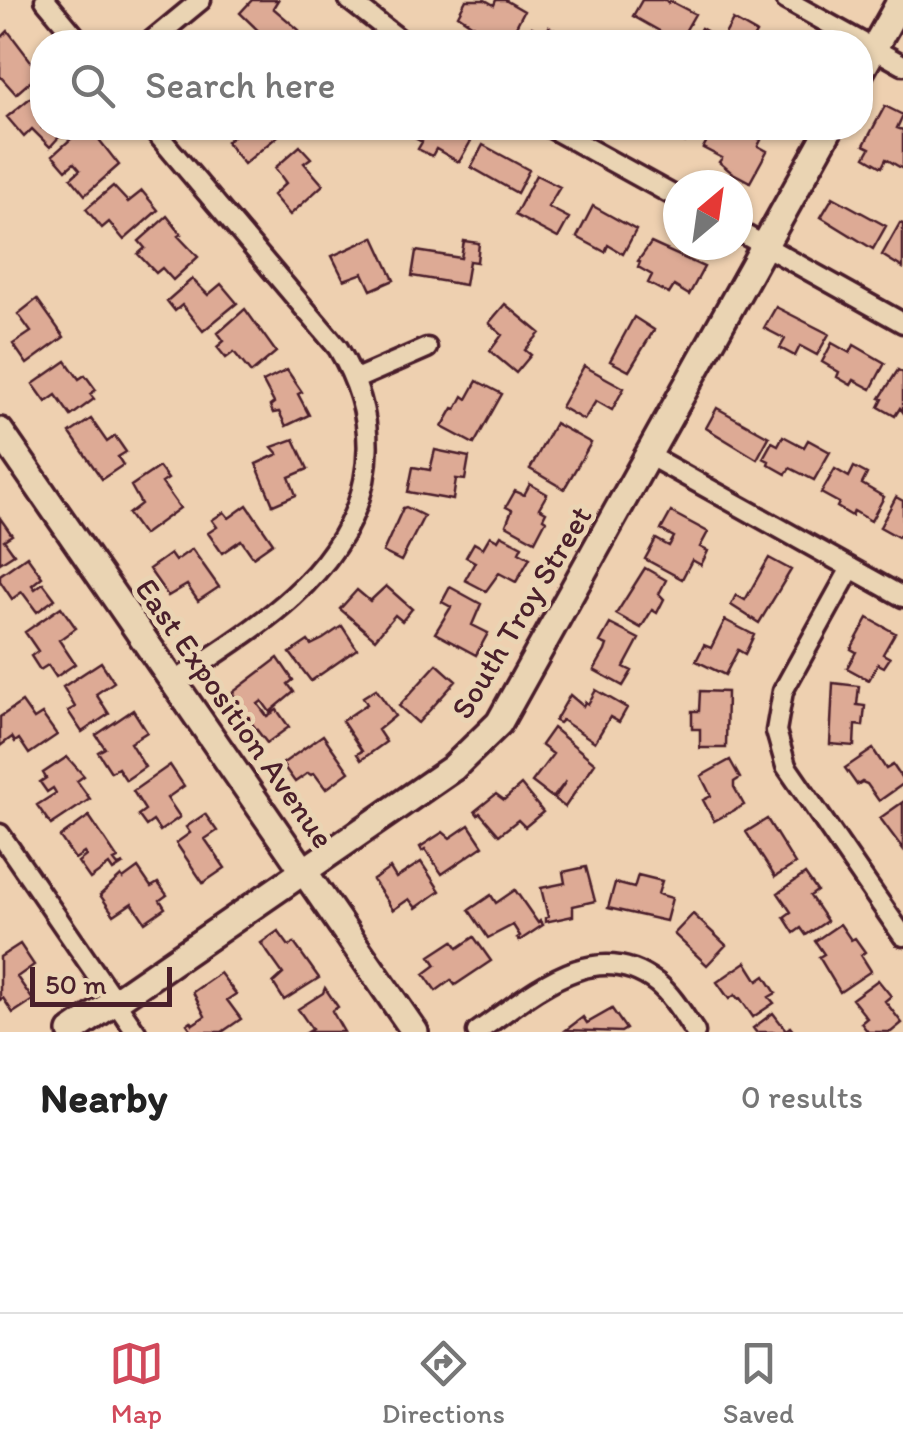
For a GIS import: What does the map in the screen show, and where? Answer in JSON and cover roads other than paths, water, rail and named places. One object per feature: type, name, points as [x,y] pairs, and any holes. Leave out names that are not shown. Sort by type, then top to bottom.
[{"type":"street","points":[[44,0],[70,30]]},
{"type":"street","points":[[164,30],[200,0]]},
{"type":"street","points":[[349,0],[388,30]]},
{"type":"street","points":[[786,0],[841,30]]},
{"type":"street","points":[[900,0],[874,48],[903,65]]},
{"type":"street","points":[[162,140],[338,348],[356,379],[367,416],[368,468],[352,518],[334,548],[316,572],[272,614],[174,682]]},
{"type":"street","points":[[573,140],[663,190]]},
{"type":"street","name":"South Troy Street","points":[[71,1032],[453,768],[491,733],[514,701],[823,140]]},
{"type":"street","points":[[753,240],[903,323]]},
{"type":"street","points":[[356,379],[427,348]]},
{"type":"street","name":"East Exposition Avenue","points":[[0,432],[416,1032]]},
{"type":"street","points":[[650,456],[903,596]]},
{"type":"street","points":[[851,568],[783,691],[776,731],[786,766],[903,936]]},
{"type":"street","points":[[0,834],[136,1032]]},
{"type":"street","points":[[477,1032],[561,974],[600,964],[640,972],[659,985],[695,1032]]}]
